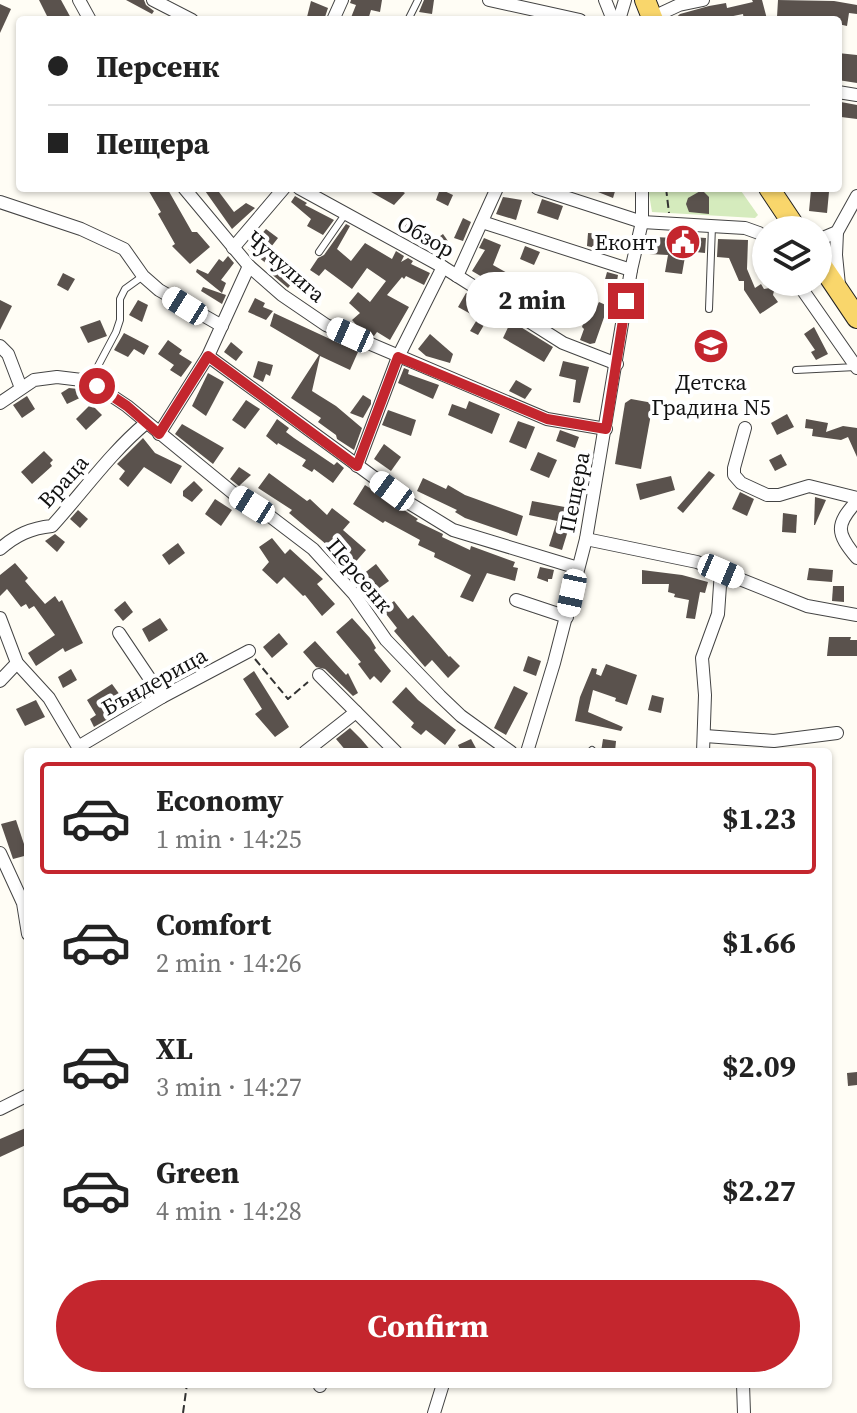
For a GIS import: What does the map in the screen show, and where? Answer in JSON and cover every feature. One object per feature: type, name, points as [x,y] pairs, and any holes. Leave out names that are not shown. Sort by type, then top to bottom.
[{"type":"main road","points":[[772,192],[788,216]]},
{"type":"main road","points":[[832,280],[857,318]]},
{"type":"street","points":[[153,0],[184,16]]},
{"type":"street","points":[[489,0],[562,16]]},
{"type":"street","points":[[649,15],[703,0]]},
{"type":"street","points":[[509,4],[509,16]]},
{"type":"street","name":"Чучулига","points":[[187,192],[249,266],[305,312],[326,325],[547,419],[606,429]]},
{"type":"street","points":[[233,248],[281,192]]},
{"type":"street","name":"Обзор","points":[[307,192],[443,267],[563,343],[617,364]]},
{"type":"street","points":[[457,276],[495,192]]},
{"type":"street","points":[[549,192],[642,222],[752,230]]},
{"type":"street","name":"Пещера","points":[[528,748],[567,617],[586,539],[631,270],[642,222],[642,192]]},
{"type":"street","points":[[840,292],[837,232],[857,196]]},
{"type":"street","points":[[0,202],[81,229],[124,249],[143,276],[159,290],[222,326]]},
{"type":"street","points":[[482,222],[631,270]]},
{"type":"street","points":[[832,234],[837,232]]},
{"type":"street","points":[[159,434],[208,356],[249,266]]},
{"type":"street","points":[[357,466],[398,357],[443,267]]},
{"type":"street","points":[[807,296],[857,367]]},
{"type":"street","points":[[0,346],[8,354],[21,388]]},
{"type":"street","points":[[208,356],[409,503],[453,530],[578,568]]},
{"type":"street","points":[[0,403],[34,380],[57,377],[90,381]]},
{"type":"street","name":"Персенк","points":[[90,381],[233,493],[313,549],[354,594],[386,640],[440,696],[461,716],[505,748]]},
{"type":"street","name":"Враца","points":[[0,549],[15,536],[39,527],[52,526],[120,445],[146,423]]},
{"type":"street","points":[[745,428],[734,475],[741,483],[770,495],[809,486],[857,500],[843,518],[840,529],[844,542],[857,558]]},
{"type":"street","points":[[586,539],[673,556],[721,571],[807,606],[857,615]]},
{"type":"street","points":[[704,748],[702,658],[718,614],[721,571]]},
{"type":"street","points":[[516,600],[567,617]]},
{"type":"street","points":[[0,618],[17,663],[49,698],[79,748]]},
{"type":"street","points":[[119,633],[162,697]]},
{"type":"street","name":"Бъндерица","points":[[83,748],[162,697],[249,651]]},
{"type":"street","points":[[0,681],[17,663]]},
{"type":"street","points":[[319,675],[392,748]]},
{"type":"street","points":[[310,748],[356,712]]},
{"type":"street","points":[[705,736],[774,741],[837,733]]},
{"type":"street","points":[[0,853],[24,909]]},
{"type":"street","points":[[0,883],[16,889]]},
{"type":"street","points":[[0,1109],[24,1097]]},
{"type":"street","points":[[434,1413],[442,1388]]},
{"type":"street","points":[[743,1388],[744,1413]]},
{"type":"lane","points":[[319,252],[346,213]]},
{"type":"lane","points":[[709,309],[712,226]]},
{"type":"lane","points":[[90,381],[116,332],[120,320],[120,299],[125,289],[143,276]]},
{"type":"lane","points":[[796,370],[857,367]]},
{"type":"path","points":[[666,192],[670,222]]},
{"type":"path","points":[[249,651],[288,699],[319,675]]},
{"type":"path","points":[[183,1413],[186,1388]]},
{"type":"green space","points":[[649,192],[742,192],[758,215],[752,218],[652,212]]},
{"type":"building","points":[[39,0],[61,0],[70,16],[47,16]]},
{"type":"building","points":[[126,0],[144,0],[154,11],[152,14]]},
{"type":"building","points":[[351,0],[382,0],[380,12],[371,10],[369,16],[352,16],[356,5],[350,3]]},
{"type":"building","points":[[424,0],[434,0],[432,14],[419,12]]},
{"type":"building","points":[[762,0],[766,16],[678,16],[709,6],[726,3],[727,8]]},
{"type":"building","points":[[778,0],[834,1],[857,5],[857,14],[849,13],[847,26],[842,25],[842,16],[777,16]]},
{"type":"building","points":[[311,1],[328,8],[325,16],[307,16]]},
{"type":"building","points":[[0,4],[11,9],[0,33]]},
{"type":"building","points":[[842,53],[857,55],[857,83],[842,81]]},
{"type":"building","points":[[842,102],[857,105],[857,119],[842,117]]},
{"type":"building","points":[[149,192],[169,192],[192,232],[197,232],[210,247],[190,264],[172,246],[175,244],[158,214],[161,212]]},
{"type":"building","points":[[206,192],[219,192],[234,212],[246,203],[255,208],[232,229]]},
{"type":"building","points":[[371,192],[405,193],[394,205]]},
{"type":"building","points":[[439,192],[453,195],[448,206],[436,200]]},
{"type":"building","points":[[598,192],[615,192],[613,198]]},
{"type":"building","points":[[704,192],[709,197],[709,214],[689,212],[686,204],[688,198]]},
{"type":"building","points":[[811,192],[829,192],[827,213],[809,211]]},
{"type":"building","points":[[295,196],[307,203],[305,205],[334,220],[323,235],[307,226],[311,219],[291,202]]},
{"type":"building","points":[[503,197],[522,200],[516,220],[496,214]]},
{"type":"building","points":[[542,199],[563,206],[558,220],[537,213]]},
{"type":"building","points":[[411,217],[419,225],[412,235],[403,229]]},
{"type":"building","points":[[463,218],[471,222],[463,241],[454,238]]},
{"type":"building","points":[[346,224],[350,226],[337,249],[351,261],[365,243],[392,259],[396,251],[404,256],[401,262],[408,258],[413,261],[411,264],[430,273],[424,285],[402,277],[387,295],[409,307],[390,340],[377,332],[374,336],[359,328],[352,320],[360,313],[349,303],[358,292],[370,302],[386,281],[367,268],[352,289],[325,269],[319,276],[310,270]]},
{"type":"building","points":[[266,229],[278,238],[271,247],[301,272],[288,288],[269,272],[272,268],[248,249]]},
{"type":"building","points":[[588,233],[610,234],[608,251],[587,246]]},
{"type":"building","points":[[443,234],[450,244],[436,253],[429,244]]},
{"type":"building","points":[[653,237],[706,238],[705,253],[686,251],[682,274],[665,272],[668,255],[649,254],[649,241]]},
{"type":"building","points":[[484,238],[501,245],[493,265],[509,274],[501,288],[472,271],[485,250],[479,248]]},
{"type":"building","points":[[718,239],[748,240],[747,269],[752,281],[752,296],[774,296],[778,302],[760,314],[729,258],[717,257]]},
{"type":"building","points":[[525,246],[540,252],[534,265],[520,259]]},
{"type":"building","points":[[228,256],[234,263],[221,280],[226,283],[222,293],[196,272],[197,269],[208,274],[219,259],[223,262]]},
{"type":"building","points":[[607,272],[618,275],[616,287],[604,283]]},
{"type":"building","points":[[63,273],[75,279],[68,291],[57,285]]},
{"type":"building","points":[[539,284],[548,290],[539,309],[527,301]]},
{"type":"building","points":[[203,287],[226,295],[222,304],[201,291]]},
{"type":"building","points":[[466,293],[493,310],[478,335],[470,331],[478,318],[458,307]]},
{"type":"building","points":[[255,298],[265,303],[263,307],[273,311],[266,320],[248,312]]},
{"type":"building","points":[[0,300],[12,306],[0,330]]},
{"type":"building","points":[[138,300],[148,305],[142,322],[129,315]]},
{"type":"building","points":[[599,302],[608,306],[595,343],[590,344],[580,340],[582,327],[586,315],[591,317]]},
{"type":"building","points":[[274,313],[358,352],[350,370],[320,356],[312,391],[362,428],[354,450],[318,422],[321,418],[291,398],[319,355],[270,326]]},
{"type":"building","points":[[100,320],[107,336],[88,343],[80,327]]},
{"type":"building","points":[[511,321],[553,347],[544,362],[503,338]]},
{"type":"building","points":[[814,327],[828,354],[816,360],[811,352],[815,350],[804,334]]},
{"type":"building","points":[[124,333],[149,346],[144,355],[134,349],[128,357],[114,350]]},
{"type":"building","points":[[430,334],[453,354],[450,363],[426,356],[418,349]]},
{"type":"building","points":[[168,340],[182,350],[179,354],[192,362],[181,377],[170,370],[174,365],[158,354]]},
{"type":"building","points":[[231,342],[243,352],[236,361],[224,352]]},
{"type":"building","points":[[258,361],[273,365],[270,376],[266,374],[263,382],[253,377]]},
{"type":"building","points":[[563,361],[589,367],[580,403],[573,402],[576,380],[559,376]]},
{"type":"building","points":[[404,368],[409,370],[408,374],[439,385],[433,399],[398,383]]},
{"type":"building","points":[[208,373],[224,382],[206,416],[192,406]]},
{"type":"building","points":[[516,380],[532,389],[525,399],[509,391]]},
{"type":"building","points":[[69,388],[78,389],[84,396],[67,404],[61,393]]},
{"type":"building","points":[[363,395],[371,400],[371,404],[363,418],[350,413]]},
{"type":"building","points":[[27,396],[35,409],[22,418],[13,405]]},
{"type":"building","points":[[631,399],[653,403],[641,469],[615,464],[625,403]]},
{"type":"building","points":[[246,400],[260,409],[245,429],[232,420]]},
{"type":"building","points":[[469,401],[500,414],[492,434],[448,415],[452,404],[466,409]]},
{"type":"building","points":[[91,404],[102,415],[86,430],[76,419]]},
{"type":"building","points":[[388,410],[416,420],[411,436],[382,425]]},
{"type":"building","points":[[787,414],[794,427],[777,435],[771,423]]},
{"type":"building","points":[[277,419],[289,428],[286,432],[294,438],[334,465],[337,462],[344,468],[333,483],[314,469],[312,472],[302,466],[306,460],[266,436]]},
{"type":"building","points":[[806,419],[828,423],[826,432],[843,426],[857,428],[857,457],[848,437],[841,440],[812,436],[813,429],[805,428]]},
{"type":"building","points":[[518,421],[535,427],[526,449],[509,442]]},
{"type":"building","points":[[182,424],[224,448],[213,464],[175,434]]},
{"type":"building","points":[[560,430],[579,437],[575,448],[556,441]]},
{"type":"building","points":[[143,438],[155,453],[182,466],[171,484],[144,467],[128,487],[119,479],[125,471],[117,464]]},
{"type":"building","points":[[384,444],[401,457],[391,471],[374,459]]},
{"type":"building","points":[[44,451],[53,460],[50,463],[52,466],[32,484],[21,472]]},
{"type":"building","points":[[538,452],[557,460],[549,478],[530,470]]},
{"type":"building","points":[[781,454],[787,465],[775,471],[769,460]]},
{"type":"building","points":[[239,467],[251,475],[239,486],[230,479]]},
{"type":"building","points":[[709,471],[715,475],[683,513],[677,508]]},
{"type":"building","points":[[269,473],[307,501],[310,499],[327,515],[332,508],[350,522],[343,530],[366,550],[352,566],[289,513],[292,510],[258,488]]},
{"type":"building","points":[[671,476],[675,490],[640,500],[636,484]]},
{"type":"building","points":[[423,478],[523,516],[517,536],[465,518],[455,512],[457,510],[417,491]]},
{"type":"building","points":[[194,481],[203,490],[192,502],[183,496],[183,491]]},
{"type":"building","points":[[365,485],[418,519],[416,521],[443,534],[442,537],[470,550],[471,546],[515,562],[513,567],[518,568],[515,581],[487,573],[473,602],[460,597],[471,575],[434,557],[435,553],[418,545],[420,540],[385,521],[383,523],[353,504]]},
{"type":"building","points":[[740,492],[754,499],[747,516],[732,509]]},
{"type":"building","points":[[815,497],[826,500],[814,525]]},
{"type":"building","points":[[215,499],[232,510],[221,526],[205,514]]},
{"type":"building","points":[[532,501],[581,510],[578,525],[570,524],[562,550],[549,546],[557,521],[529,515]]},
{"type":"building","points":[[78,510],[88,519],[80,528],[70,519]]},
{"type":"building","points":[[783,513],[797,515],[796,533],[782,532]]},
{"type":"building","points":[[55,534],[65,542],[57,552],[45,541]]},
{"type":"building","points":[[272,538],[285,554],[290,549],[323,579],[317,584],[335,604],[322,616],[305,595],[284,577],[277,584],[262,570],[269,562],[259,547]]},
{"type":"building","points":[[178,543],[185,553],[169,565],[162,555]]},
{"type":"building","points":[[15,563],[28,578],[25,581],[45,604],[55,596],[59,602],[62,600],[83,643],[65,652],[63,648],[36,666],[28,653],[55,635],[34,606],[29,609],[26,604],[21,607],[7,589],[0,596],[0,575]]},
{"type":"building","points":[[376,564],[389,581],[371,594],[358,578]]},
{"type":"building","points":[[540,567],[554,570],[548,582],[537,578]]},
{"type":"building","points":[[809,568],[833,570],[832,582],[807,580]]},
{"type":"building","points":[[642,570],[708,582],[705,593],[700,592],[695,619],[686,618],[689,600],[674,597],[675,594],[668,592],[669,584],[642,584]]},
{"type":"building","points":[[833,586],[844,586],[844,602],[832,601]]},
{"type":"building","points":[[125,601],[133,612],[123,621],[114,610]]},
{"type":"building","points":[[394,601],[408,619],[413,615],[460,666],[448,678],[432,660],[425,667],[394,631],[397,628],[383,610]]},
{"type":"building","points":[[160,618],[168,630],[149,642],[142,629]]},
{"type":"building","points":[[352,618],[370,638],[376,648],[374,650],[391,671],[381,683],[374,676],[370,680],[358,664],[361,662],[336,632]]},
{"type":"building","points":[[279,633],[288,644],[272,658],[263,647]]},
{"type":"building","points":[[829,637],[857,640],[857,656],[827,656]]},
{"type":"building","points":[[315,641],[346,675],[348,673],[358,693],[353,696],[325,669],[316,667],[303,652]]},
{"type":"building","points":[[528,656],[541,661],[536,676],[523,671]]},
{"type":"building","points":[[606,664],[637,675],[627,705],[593,690],[588,712],[623,727],[621,731],[575,721],[580,697],[592,668],[597,669],[596,674],[601,676]]},
{"type":"building","points":[[71,669],[77,680],[63,688],[58,677]]},
{"type":"building","points":[[254,671],[289,727],[275,737],[255,714],[262,709],[243,679]]},
{"type":"building","points":[[112,684],[120,695],[105,705],[113,716],[94,727],[90,719],[96,715],[87,700]]},
{"type":"building","points":[[514,686],[528,693],[506,735],[494,728]]},
{"type":"building","points":[[406,687],[456,730],[445,745],[426,730],[421,735],[411,727],[414,723],[392,702]]},
{"type":"building","points":[[652,695],[664,698],[661,713],[648,710]]},
{"type":"building","points":[[36,700],[45,717],[25,726],[16,709]]},
{"type":"building","points":[[350,728],[369,748],[344,748],[336,739]]},
{"type":"building","points":[[471,739],[476,748],[459,748],[458,745]]},
{"type":"building","points":[[603,739],[616,741],[615,748],[602,748]]},
{"type":"building","points":[[16,820],[24,844],[24,856],[13,859],[1,824]]},
{"type":"building","points":[[857,1072],[857,1085],[848,1086],[847,1073]]},
{"type":"building","points":[[24,1129],[24,1146],[0,1157],[0,1139]]},
{"type":"place","name":"Еконт","points":[[683,242]]},
{"type":"place","name":"Детска Градина N5","points":[[711,346]]},
{"type":"route","points":[[97,386],[127,406],[159,434],[208,356],[357,466],[398,357],[547,419],[606,429],[626,301]]}]
